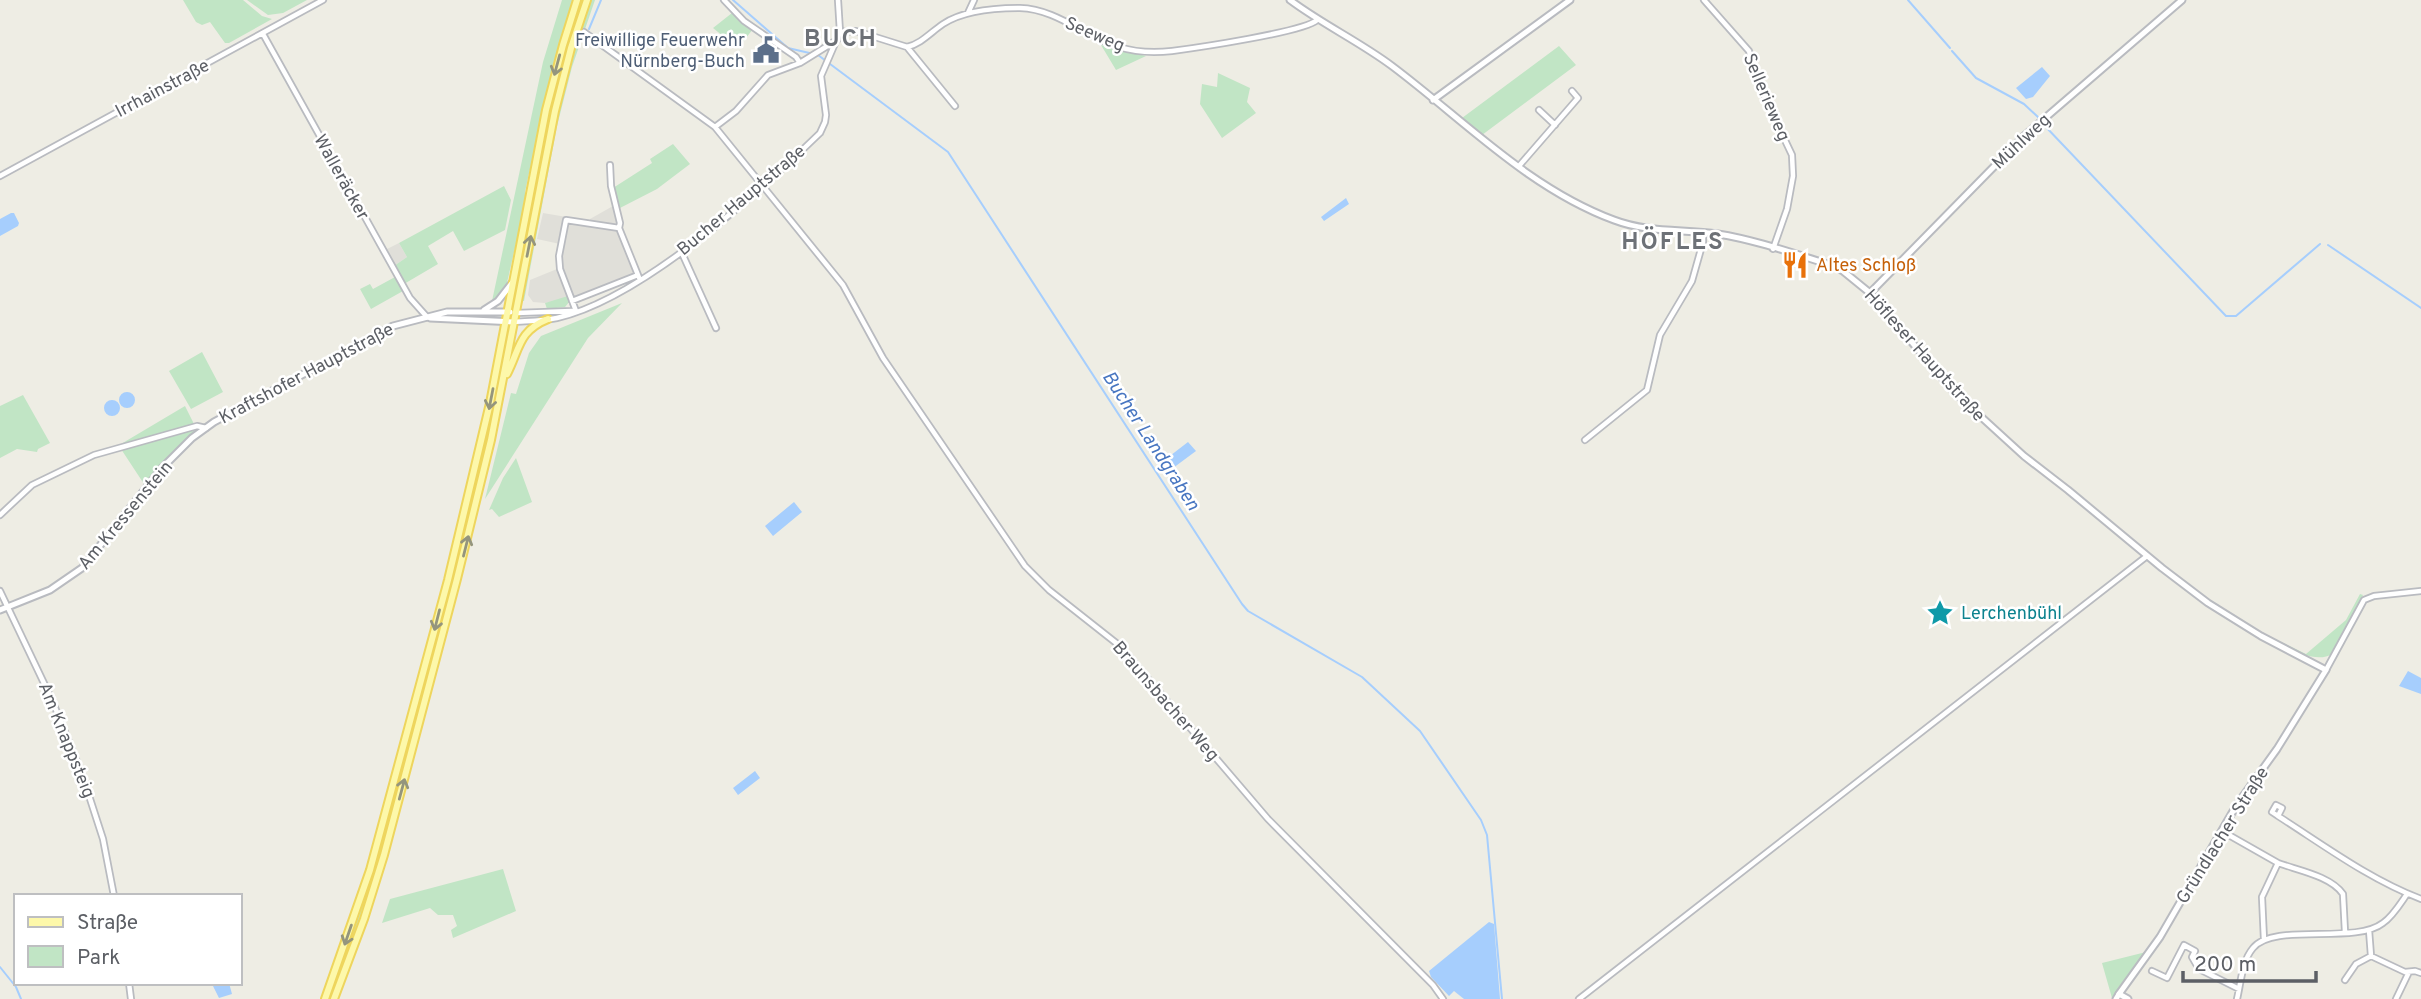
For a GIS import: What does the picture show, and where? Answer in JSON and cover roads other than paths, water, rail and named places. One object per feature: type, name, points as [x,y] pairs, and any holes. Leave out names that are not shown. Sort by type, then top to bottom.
[{"type":"main road","points":[[325,999],[370,870],[448,580],[480,447],[551,91],[577,0]]},
{"type":"main road","points":[[334,999],[379,873],[454,591],[489,451],[555,111],[587,0]]},
{"type":"main road","points":[[502,382],[526,332],[548,319]]},
{"type":"street","name":"Irrhainstraße","points":[[0,176],[323,0]]},
{"type":"street","points":[[724,0],[744,20],[796,57],[800,63]]},
{"type":"street","name":"Bucher Hauptstraße","points":[[514,321],[548,319],[576,311],[620,292],[681,251],[762,186],[823,128],[826,115],[820,83],[840,32],[838,0]]},
{"type":"street","points":[[968,13],[974,0]]},
{"type":"street","name":"Höfleser Hauptstraße","points":[[1290,0],[1317,20],[1387,62],[1519,166],[1565,195],[1614,220],[1657,231],[1722,235],[1836,267],[1870,293],[1945,382],[1987,425],[2208,603],[2261,636],[2326,670]]},
{"type":"street","points":[[1433,100],[1570,0]]},
{"type":"street","name":"Sellerieweg","points":[[1704,0],[1749,51],[1756,79],[1792,155],[1793,176],[1787,209],[1773,249]]},
{"type":"street","name":"Mühlweg","points":[[1870,293],[2023,137],[2182,0]]},
{"type":"street","name":"Seeweg","points":[[907,47],[914,46],[944,23],[968,13],[1032,9],[1120,48],[1145,52],[1171,51],[1235,40],[1303,27],[1317,20]]},
{"type":"street","points":[[840,32],[856,31],[907,47],[955,106]]},
{"type":"street","name":"Braunsbacher Weg","points":[[584,32],[715,127],[843,285],[883,358],[1025,566],[1049,590],[1125,651],[1254,804],[1433,985],[1443,999]]},
{"type":"street","name":"Walleräcker","points":[[262,34],[410,298],[427,317]]},
{"type":"street","points":[[715,127],[736,111],[768,75],[800,63],[838,40]]},
{"type":"street","points":[[1519,166],[1578,98],[1572,91]]},
{"type":"street","points":[[1539,110],[1555,125]]},
{"type":"street","points":[[610,165],[611,187],[619,228],[639,277]]},
{"type":"street","points":[[576,311],[560,269],[559,256],[566,220],[619,228]]},
{"type":"street","points":[[1585,440],[1647,390],[1660,335],[1692,281],[1703,233]]},
{"type":"street","points":[[681,251],[716,328]]},
{"type":"street","name":"Bucher Hauptstraße","points":[[572,301],[639,277]]},
{"type":"street","points":[[481,311],[499,301],[513,282]]},
{"type":"street","name":"Bucher Hauptstraße","points":[[516,313],[576,311]]},
{"type":"street","name":"Kraftshofer Hauptstraße","points":[[0,515],[32,485],[93,455],[197,426],[206,428],[388,328],[447,312],[516,313]]},
{"type":"street","name":"Kraftshofer Hauptstraße","points":[[427,317],[514,321]]},
{"type":"street","name":"Am Kressenstein","points":[[0,610],[55,587],[82,568],[158,472],[206,428]]},
{"type":"street","points":[[1580,999],[2147,556]]},
{"type":"street","name":"Am Knappsteig","points":[[0,591],[52,700],[86,785],[103,839],[114,894]]},
{"type":"street","points":[[2326,670],[2364,600],[2374,596],[2421,591]]},
{"type":"street","name":"Gründlacher Straße","points":[[2118,996],[2160,937],[2236,806],[2277,749],[2326,670]]},
{"type":"street","points":[[2278,816],[2351,864],[2421,900]]},
{"type":"street","points":[[2227,834],[2278,863],[2339,889],[2343,894],[2346,932]]},
{"type":"street","points":[[2264,940],[2262,897],[2278,863]]},
{"type":"street","points":[[2237,999],[2247,957],[2256,944],[2272,937],[2369,930],[2389,918],[2407,894]]},
{"type":"street","points":[[2369,930],[2371,956]]},
{"type":"street","points":[[2152,971],[2167,978],[2185,945],[2195,951],[2192,957],[2199,969],[2239,989]]},
{"type":"street","points":[[2371,956],[2409,972],[2416,971],[2421,974]]},
{"type":"street","points":[[2344,980],[2356,964],[2371,956]]},
{"type":"street","points":[[2396,999],[2409,972]]},
{"type":"street","points":[[2118,996],[2128,999]]},
{"type":"water","points":[[2042,67],[2050,76],[2033,97],[2026,99],[2016,88]]},
{"type":"water","points":[[1346,198],[1349,204],[1324,221],[1321,217]]},
{"type":"water","points":[[14,213],[18,226],[0,236],[0,219]]},
{"type":"water","points":[[127,392],[135,400],[127,408],[119,400]]},
{"type":"water","points":[[112,400],[120,408],[112,416],[104,408]]},
{"type":"water","points":[[1188,442],[1196,451],[1169,471],[1162,462]]},
{"type":"water","points":[[794,502],[802,512],[773,536],[765,526]]},
{"type":"water","points":[[2408,671],[2421,678],[2421,694],[2399,686]]},
{"type":"water","points":[[755,771],[760,778],[738,795],[733,788]]},
{"type":"water","points":[[1489,922],[1494,924],[1500,999],[1464,999],[1454,991],[1449,996],[1431,977],[1429,971]]},
{"type":"water","points":[[230,985],[232,994],[219,998],[213,986]]},
{"type":"waterway","points":[[589,29],[601,0]]},
{"type":"waterway","name":"Bucher Landgraben","points":[[733,0],[788,48],[818,55],[948,152],[1242,604],[1248,611],[1362,677],[1420,731],[1481,820],[1487,835],[1502,999]]},
{"type":"waterway","points":[[1908,0],[1950,48]]},
{"type":"waterway","points":[[1952,51],[1976,78],[2024,104],[2039,118]]},
{"type":"waterway","points":[[2044,125],[2226,316],[2236,316],[2320,244]]},
{"type":"waterway","points":[[2328,245],[2421,308]]},
{"type":"waterway","points":[[0,967],[14,984]]},
{"type":"waterway","points":[[14,985],[21,999]]},
{"type":"place","name":"Freiwillige Feuerwehr Nürnberg-Buch","points":[[766,50]]},
{"type":"place","name":"Altes Schloß","points":[[1795,265]]},
{"type":"place","name":"Lerchenbühl","points":[[1940,613]]},
{"type":"district","name":"BUCH","points":[[841,38]]},
{"type":"district","name":"HÖFLES","points":[[1673,241]]}]
